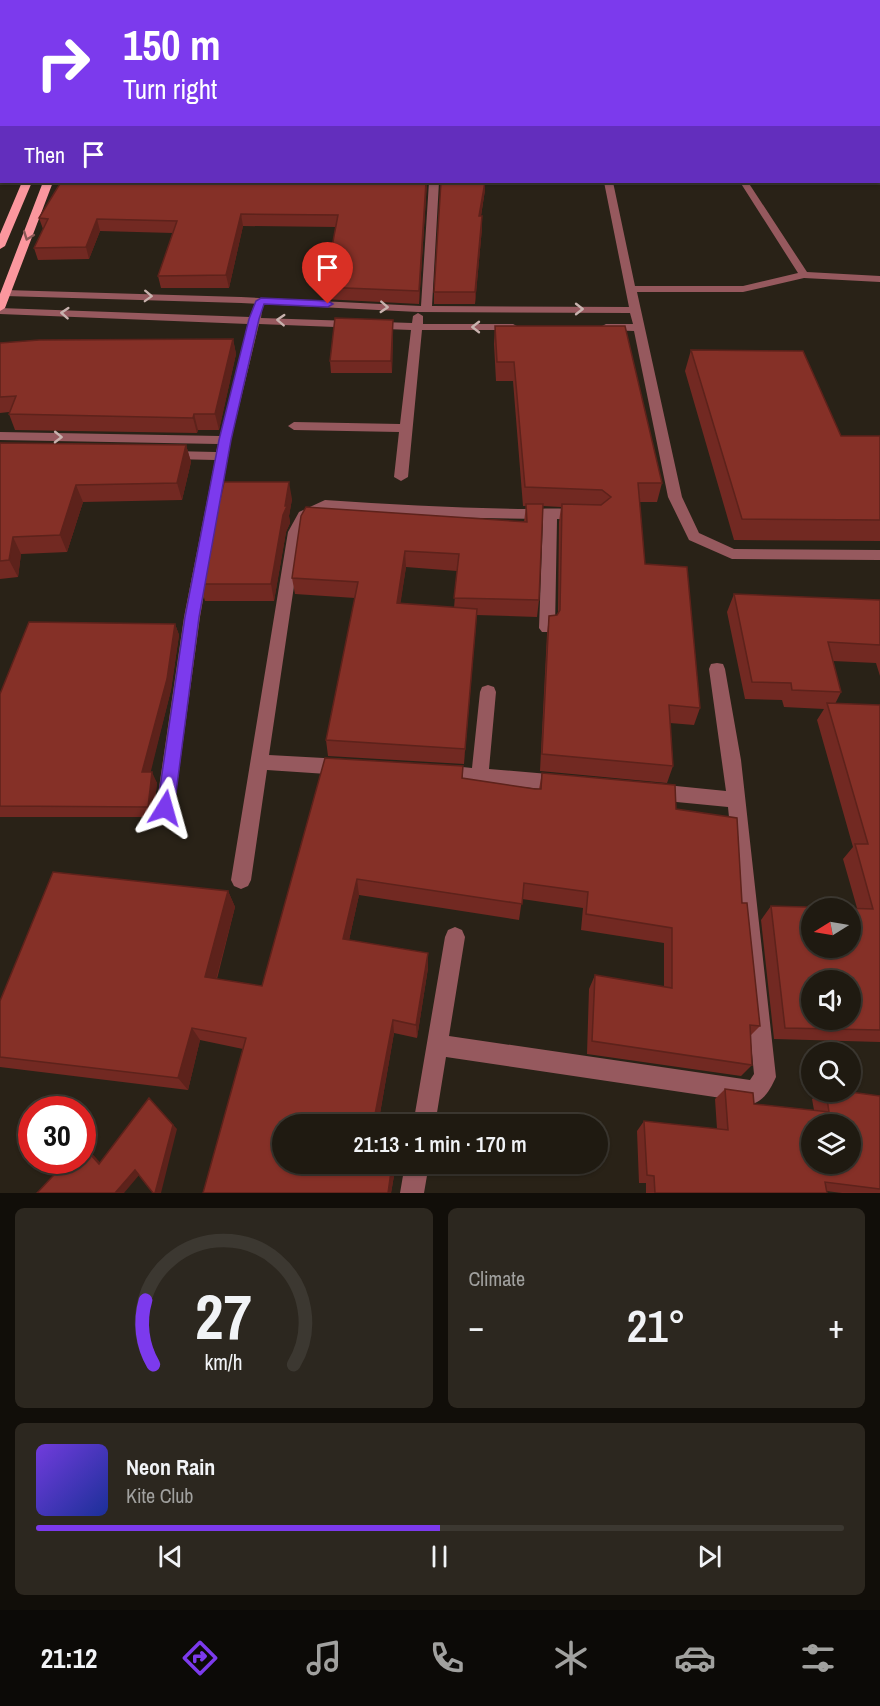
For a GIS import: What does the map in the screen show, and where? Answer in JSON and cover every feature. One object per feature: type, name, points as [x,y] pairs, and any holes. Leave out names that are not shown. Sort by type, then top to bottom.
[{"type":"main road","points":[[0,246],[27,183]]},
{"type":"main road","points":[[0,309],[48,183]]},
{"type":"street","points":[[401,477],[417,327],[422,309],[434,183]]},
{"type":"street","points":[[608,183],[675,497],[694,536],[732,554],[880,555]]},
{"type":"street","points":[[745,183],[804,275]]},
{"type":"street","points":[[630,289],[743,289],[804,275],[880,279]]},
{"type":"street","points":[[5,293],[105,294],[422,309],[635,310]]},
{"type":"street","points":[[94,315],[105,294]]},
{"type":"street","points":[[165,808],[192,617],[225,440],[254,319],[261,301]]},
{"type":"street","points":[[0,309],[94,315],[254,319],[417,327],[522,327]]},
{"type":"street","points":[[592,327],[639,328]]},
{"type":"street","points":[[294,426],[405,428]]},
{"type":"street","points":[[0,436],[225,440]]},
{"type":"street","points":[[152,455],[222,456]]},
{"type":"street","points":[[241,880],[295,532],[304,515],[325,505],[431,512],[550,513],[598,516]]},
{"type":"street","points":[[547,628],[550,513]]},
{"type":"street","points":[[439,1045],[755,1092],[765,1077],[736,800],[717,669]]},
{"type":"street","points":[[480,775],[488,692]]},
{"type":"street","points":[[259,762],[363,768]]},
{"type":"street","points":[[422,772],[573,784]]},
{"type":"street","points":[[643,791],[736,800]]},
{"type":"street","points":[[426,1114],[455,937]]},
{"type":"street","points":[[412,1193],[415,1174]]},
{"type":"building","points":[[60,183],[426,183],[419,291],[321,287],[328,268],[338,215],[241,214],[226,275],[158,276],[177,221],[97,219],[86,247],[34,248],[48,219],[39,218]]},
{"type":"building","points":[[441,183],[485,183],[479,216],[482,216],[475,292],[434,292]]},
{"type":"building","points":[[335,318],[393,320],[391,361],[330,361]]},
{"type":"building","points":[[495,326],[625,326],[662,483],[638,483],[645,564],[687,567],[700,708],[669,705],[673,766],[542,754],[549,616],[557,615],[560,610],[562,504],[601,505],[611,497],[602,490],[525,487],[514,362],[497,362]]},
{"type":"building","points":[[233,339],[215,414],[194,414],[193,418],[9,414],[16,396],[0,397],[0,343],[39,340]]},
{"type":"building","points":[[691,350],[803,351],[841,436],[880,436],[880,520],[742,519]]},
{"type":"building","points":[[0,443],[186,445],[177,483],[76,485],[60,535],[13,537],[9,560],[0,561]]},
{"type":"building","points":[[224,482],[289,482],[285,506],[287,506],[283,515],[271,584],[200,584]]},
{"type":"building","points":[[526,504],[543,504],[539,600],[454,598],[459,554],[405,551],[397,603],[477,609],[465,749],[326,740],[358,582],[292,578],[301,516],[306,507],[527,522]]},
{"type":"building","points":[[734,594],[880,600],[880,645],[828,642],[841,692],[792,690],[791,683],[752,682]]},
{"type":"building","points":[[29,622],[175,624],[167,679],[142,772],[152,772],[148,807],[0,806],[0,694]]},
{"type":"building","points":[[827,703],[880,705],[880,1030],[861,1030],[861,970],[801,970],[801,1028],[785,1028],[771,906],[801,907],[801,958],[861,958],[861,909],[873,909],[855,844],[868,844]]},
{"type":"building","points":[[325,758],[463,766],[462,778],[535,789],[541,789],[542,773],[675,785],[676,809],[737,818],[742,903],[747,903],[760,1026],[750,1025],[752,1065],[592,1041],[595,975],[672,988],[672,928],[586,914],[588,892],[524,883],[522,904],[357,879],[343,939],[428,953],[416,1025],[393,1020],[375,1114],[272,1114],[272,1174],[391,1174],[388,1193],[203,1193],[246,1038],[192,1028],[178,1078],[0,1057],[0,1001],[53,872],[228,891],[205,977],[262,986]]},
{"type":"building","points":[[725,1089],[753,1093],[754,1104],[829,1112],[828,1102],[861,1102],[861,1093],[880,1096],[880,1189],[825,1182],[827,1193],[655,1193],[654,1176],[647,1175],[644,1121],[728,1130]]},
{"type":"building","points":[[149,1098],[173,1125],[155,1193],[135,1170],[115,1193],[37,1193],[55,1174],[96,1174],[96,1161],[99,1164]]},
{"type":"route","points":[[165,808],[192,617],[225,440],[254,319],[261,301],[328,304]]}]
